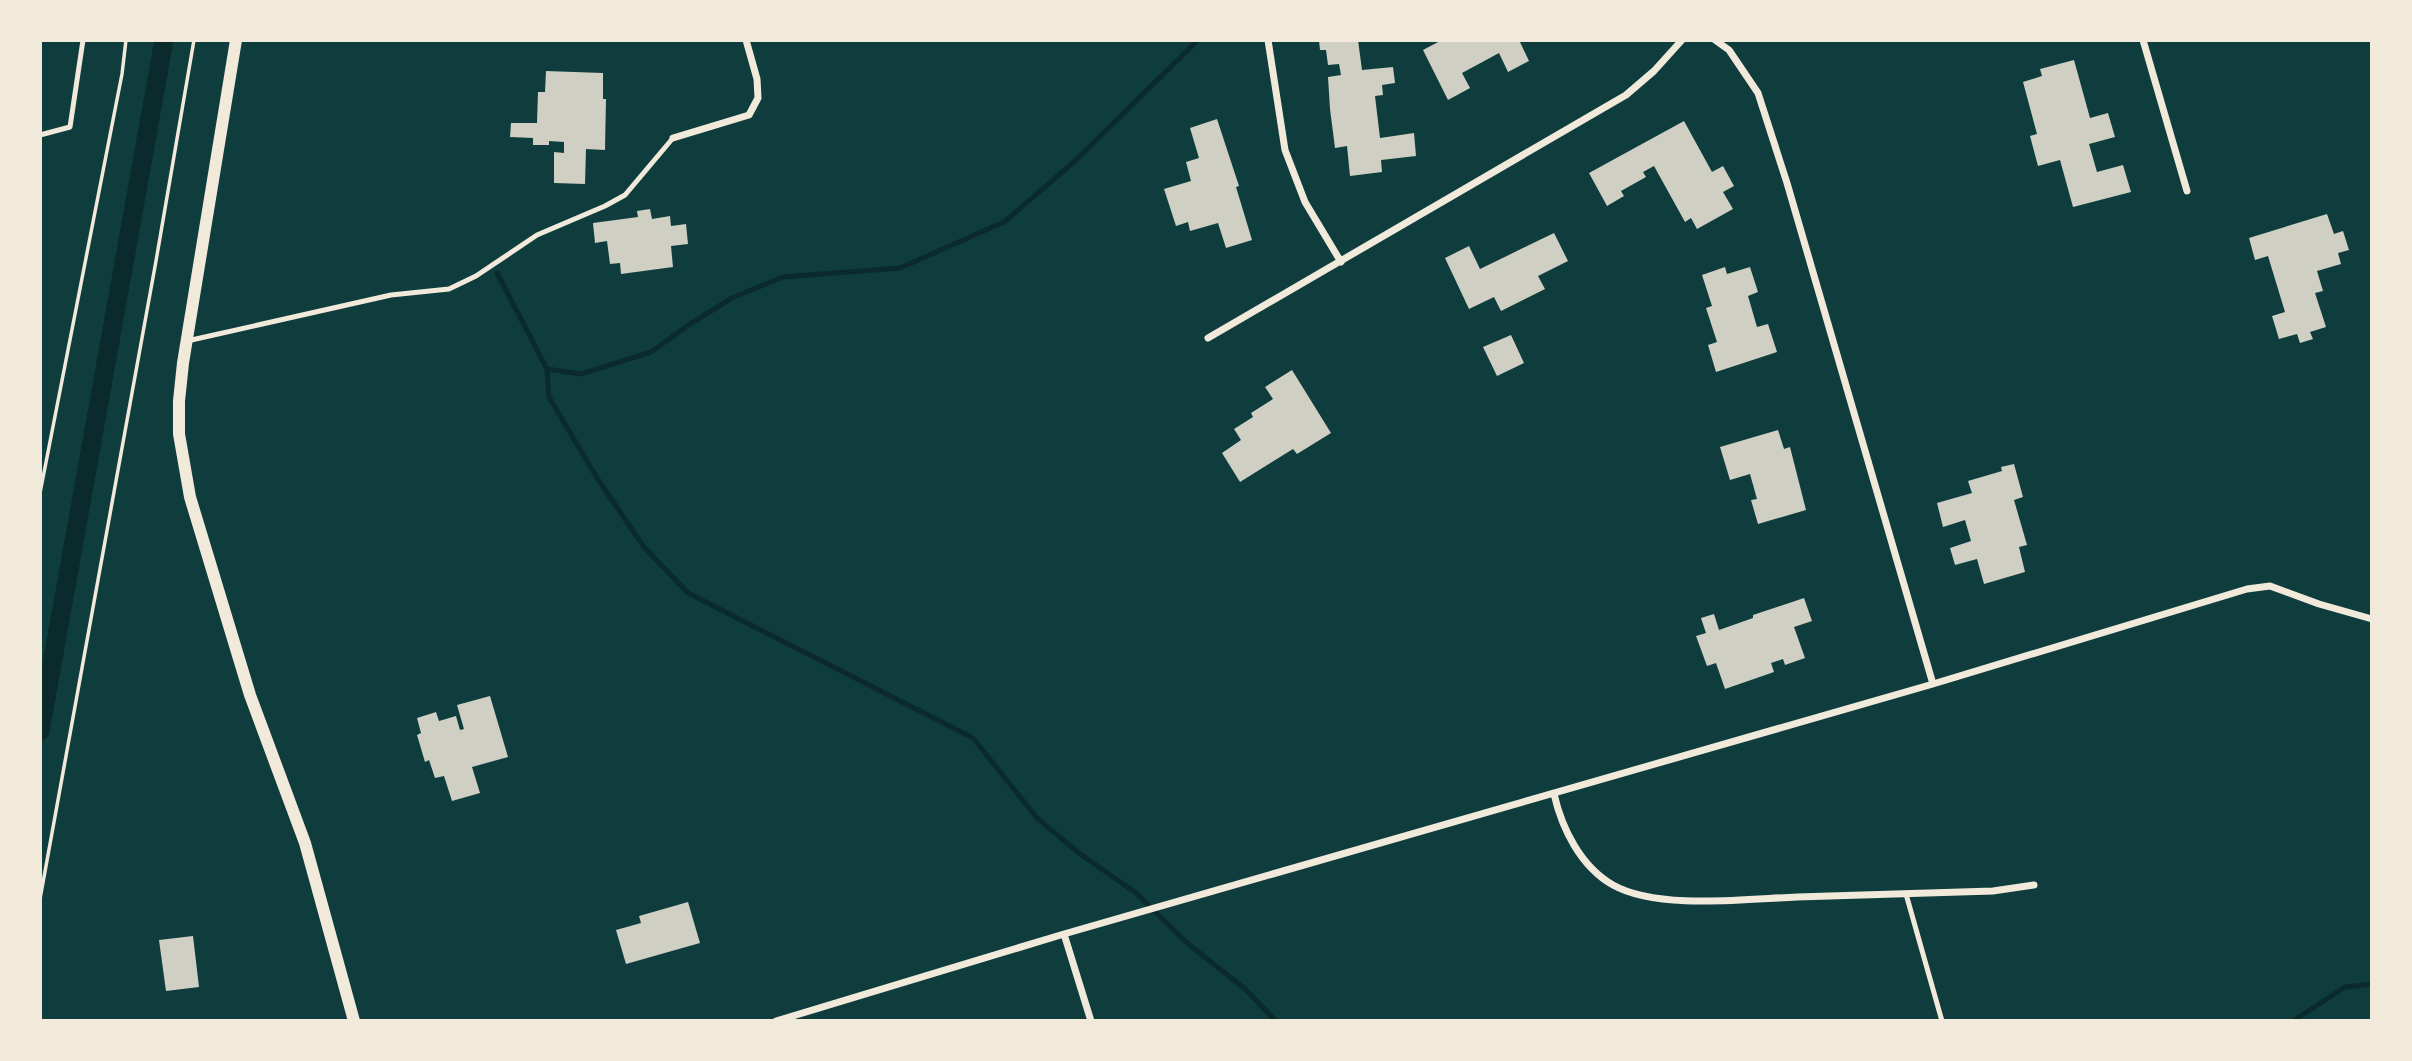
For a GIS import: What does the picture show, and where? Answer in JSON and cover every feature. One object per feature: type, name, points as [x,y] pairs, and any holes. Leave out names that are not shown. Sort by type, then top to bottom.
[{"type":"street","points":[[236,40],[187,341],[179,401],[179,434],[190,497],[250,695],[305,842],[354,1021]]},
{"type":"street","points":[[673,138],[749,115],[758,98],[757,79],[746,40]]},
{"type":"street","points":[[1268,40],[1285,150],[1305,202],[1341,262]]},
{"type":"street","points":[[1208,338],[1626,95],[1654,71],[1682,40]]},
{"type":"street","points":[[1716,40],[1729,50],[1758,93],[1787,183],[1933,684]]},
{"type":"street","points":[[2143,40],[2187,191]]},
{"type":"street","points":[[776,1021],[1064,934],[1933,684],[2258,587],[2270,586],[2372,619]]},
{"type":"street","points":[[1554,794],[1559,814],[1579,852],[1595,872],[1614,886],[1643,897],[1727,900],[1993,891],[2034,885]]},
{"type":"street","points":[[1064,934],[1091,1021]]},
{"type":"lane","points":[[40,135],[70,127],[83,40]]},
{"type":"lane","points":[[187,341],[391,295],[449,289],[476,276],[537,235],[625,195],[673,138]]},
{"type":"lane","points":[[1906,894],[1942,1021]]},
{"type":"path","points":[[40,493],[122,74],[126,40]]},
{"type":"path","points":[[40,899],[194,40]]},
{"type":"building","points":[[1319,40],[1358,40],[1362,70],[1393,67],[1395,83],[1382,85],[1383,95],[1375,96],[1380,138],[1414,133],[1416,156],[1381,160],[1382,172],[1350,176],[1347,146],[1335,148],[1330,109],[1328,77],[1341,75],[1339,64],[1328,65],[1326,50],[1320,50]]},
{"type":"building","points":[[1442,40],[1519,40],[1529,61],[1508,72],[1499,53],[1462,73],[1470,88],[1448,100],[1423,50]]},
{"type":"building","points":[[2074,60],[2090,118],[2108,113],[2115,137],[2089,144],[2097,172],[2123,165],[2131,192],[2073,207],[2060,160],[2038,166],[2030,136],[2037,134],[2023,82],[2042,76],[2040,69]]},
{"type":"building","points":[[546,71],[603,73],[603,99],[606,99],[605,150],[586,149],[585,184],[554,183],[554,152],[564,153],[564,142],[549,141],[549,145],[533,145],[533,138],[510,137],[511,123],[537,123],[538,92],[545,92]]},
{"type":"building","points":[[1217,119],[1239,186],[1236,187],[1252,240],[1226,248],[1218,223],[1190,231],[1188,222],[1176,226],[1164,189],[1191,181],[1186,162],[1199,158],[1190,128]]},
{"type":"building","points":[[1684,121],[1712,172],[1723,166],[1734,186],[1723,192],[1733,209],[1697,229],[1691,218],[1685,222],[1654,166],[1643,172],[1646,177],[1621,191],[1624,196],[1607,206],[1589,173]]},
{"type":"building","points":[[650,209],[652,219],[670,216],[671,226],[686,224],[688,244],[671,246],[673,267],[621,274],[620,263],[610,264],[607,241],[595,243],[593,223],[638,217],[637,211]]},
{"type":"building","points":[[2327,214],[2334,234],[2343,231],[2349,250],[2338,253],[2341,264],[2317,271],[2323,291],[2315,293],[2326,327],[2310,332],[2313,339],[2300,343],[2297,334],[2279,339],[2272,316],[2285,312],[2268,256],[2255,260],[2249,238]]},
{"type":"building","points":[[1554,233],[1568,261],[1538,276],[1545,289],[1501,311],[1494,297],[1469,309],[1445,258],[1469,246],[1480,269]]},
{"type":"building","points":[[1725,267],[1727,274],[1750,267],[1758,292],[1748,296],[1757,327],[1768,324],[1777,352],[1716,372],[1708,345],[1717,342],[1706,308],[1712,306],[1702,275]]},
{"type":"building","points":[[1511,335],[1524,363],[1497,376],[1483,347]]},
{"type":"building","points":[[1292,370],[1331,433],[1297,454],[1293,449],[1240,482],[1222,453],[1241,440],[1234,429],[1253,417],[1251,413],[1273,399],[1265,387]]},
{"type":"building","points":[[1778,430],[1784,449],[1790,447],[1806,510],[1758,524],[1751,500],[1757,499],[1750,474],[1730,480],[1720,447]]},
{"type":"building","points":[[2014,464],[2023,497],[2014,500],[2027,545],[2019,547],[2025,572],[1984,584],[1977,559],[1955,565],[1950,548],[1971,541],[1965,520],[1943,527],[1937,503],[1972,493],[1968,481],[2002,471],[2001,467]]},
{"type":"building","points":[[1804,598],[1812,621],[1794,627],[1805,658],[1785,665],[1783,659],[1771,663],[1774,672],[1725,689],[1716,663],[1707,666],[1696,636],[1706,633],[1701,618],[1714,614],[1719,630]]},
{"type":"building","points":[[490,696],[508,757],[472,767],[480,793],[452,801],[444,776],[435,778],[429,760],[425,762],[417,735],[421,733],[417,718],[436,712],[439,721],[456,716],[460,730],[464,729],[457,705]]},
{"type":"building","points":[[688,902],[700,943],[626,964],[616,930],[641,923],[639,916]]},
{"type":"building","points":[[193,936],[199,987],[166,991],[159,940]]},
{"type":"waterway","points":[[40,731],[164,40]]},
{"type":"waterway","points":[[547,369],[581,374],[651,352],[732,298],[783,277],[900,268],[1004,222],[1075,161],[1198,40]]},
{"type":"waterway","points":[[497,273],[547,369],[549,397],[597,478],[644,547],[688,593],[973,738],[1037,818],[1079,853],[1136,893],[1187,943],[1245,989],[1276,1021]]},
{"type":"waterway","points":[[2293,1021],[2345,987],[2372,984]]}]
